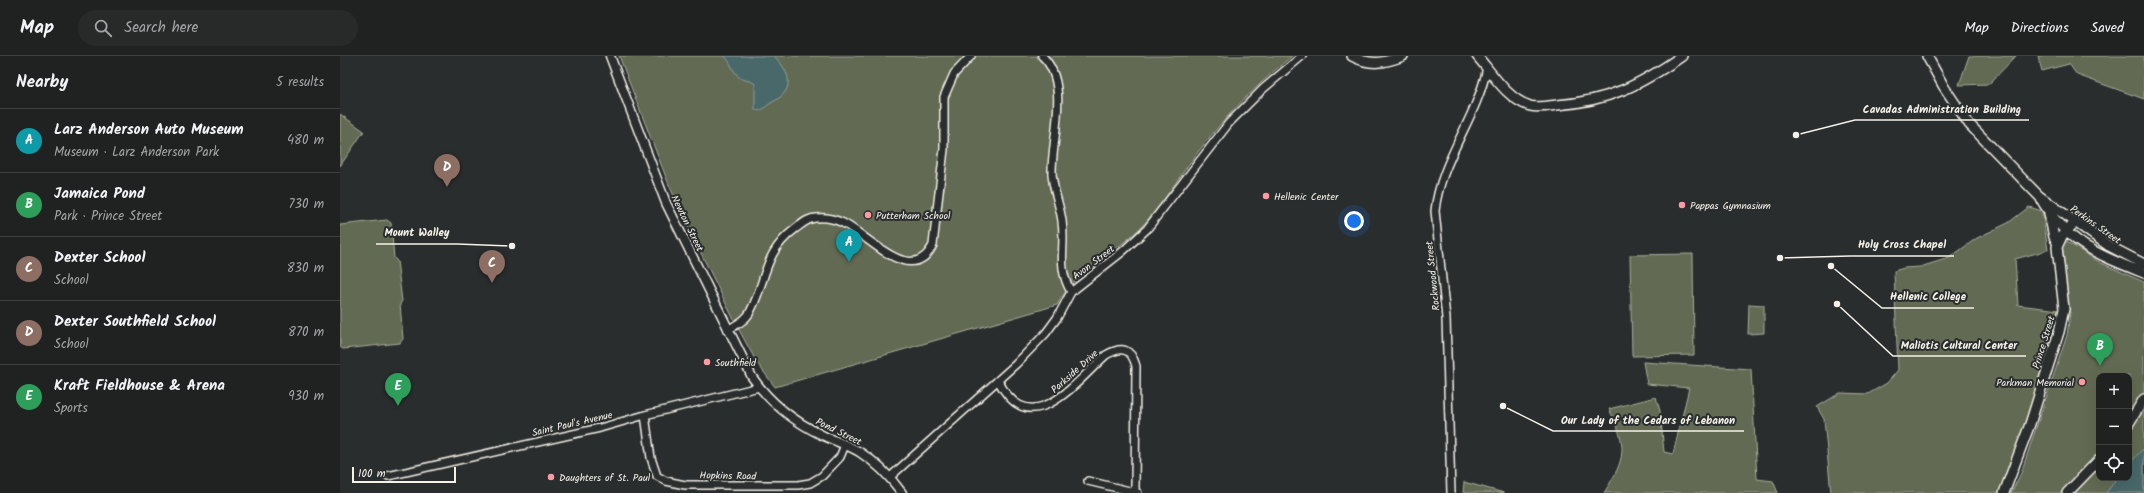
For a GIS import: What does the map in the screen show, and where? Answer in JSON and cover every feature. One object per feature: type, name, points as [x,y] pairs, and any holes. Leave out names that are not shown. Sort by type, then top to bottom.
[{"type":"main road","points":[[1352,56],[1370,63],[1389,62],[1403,56]]},
{"type":"main road","points":[[1478,56],[1506,91],[1530,106],[1576,104],[1622,92],[1648,78],[1682,56]]},
{"type":"main road","name":"Perkins Street","points":[[1927,56],[1944,87],[1969,124],[2039,196],[2112,249],[2144,264]]},
{"type":"main road","name":"Perkins Street","points":[[2039,196],[2049,213],[2065,232],[2103,256],[2144,273]]},
{"type":"main road","points":[[2049,213],[2054,237],[2058,244],[2065,232],[2075,223]]},
{"type":"main road","name":"Prince Street","points":[[2004,493],[2030,424],[2064,309],[2057,254],[2058,244]]},
{"type":"main road","points":[[2132,418],[2144,400]]},
{"type":"main road","points":[[2067,493],[2096,463]]},
{"type":"street","name":"Newton Street","points":[[610,56],[664,198],[749,372],[761,389]]},
{"type":"street","points":[[728,330],[745,319],[751,311],[767,264],[774,250],[792,231],[808,219],[832,219],[843,223],[876,245],[886,254],[906,262],[918,260],[929,253],[933,245],[944,149],[944,97],[954,74],[971,56]]},
{"type":"street","points":[[1042,56],[1052,68],[1055,84],[1058,111],[1052,176],[1053,188],[1061,214],[1063,230],[1061,265],[1064,279],[1071,292]]},
{"type":"street","name":"Avon Street","points":[[890,478],[998,380],[1046,333],[1057,318],[1071,292],[1122,252],[1147,229],[1230,123],[1263,89],[1302,56]]},
{"type":"street","name":"Rockwood Street","points":[[1451,493],[1446,318],[1436,205],[1446,169],[1484,84],[1487,67]]},
{"type":"street","name":"Parkside Drive","points":[[998,380],[1007,397],[1016,405],[1026,408],[1037,408],[1049,405],[1060,397],[1106,355],[1115,350],[1128,352],[1134,357],[1136,366],[1136,493],[1088,481]]},
{"type":"street","name":"Saint Paul's Avenue","points":[[388,476],[600,428],[646,414],[761,389]]},
{"type":"street","name":"Pond Street","points":[[761,389],[791,418],[861,453],[890,478],[902,493]]},
{"type":"street","name":"Hopkins Road","points":[[646,414],[651,458],[657,476],[666,481],[685,485],[776,486],[810,483],[832,467],[840,457],[845,445]]},
{"type":"green space","points":[[619,56],[1292,56],[1256,88],[1222,122],[1143,225],[1121,245],[1097,262],[1075,281],[1065,292],[1057,305],[775,387],[757,363],[739,330],[687,225],[669,185]]},
{"type":"green space","points":[[1969,56],[2016,56],[1989,84],[1959,85]]},
{"type":"green space","points":[[2038,56],[2144,56],[2144,99],[2077,75],[2069,64],[2042,71]]},
{"type":"green space","points":[[340,114],[364,131],[340,166]]},
{"type":"green space","points":[[2029,207],[2042,211],[2048,250],[2015,259],[2018,305],[2059,310],[2025,425],[1999,493],[1831,493],[1824,419],[1817,407],[1840,393],[1868,394],[1887,383],[1898,370],[1894,271],[1904,268],[1920,267],[1949,258],[1977,238],[2008,223]]},
{"type":"green space","points":[[387,220],[391,223],[394,258],[397,261],[402,301],[400,304],[403,339],[400,343],[343,349],[340,347],[340,225]]},
{"type":"green space","points":[[2065,241],[2101,263],[2144,282],[2144,493],[2011,493],[2021,473],[2067,335],[2070,313],[2060,253],[2062,244]]},
{"type":"green space","points":[[1693,254],[1694,355],[1632,356],[1630,255]]},
{"type":"green space","points":[[1749,304],[1764,305],[1764,333],[1748,334]]},
{"type":"green space","points":[[1643,362],[1751,369],[1757,479],[1773,481],[1778,493],[1604,493],[1617,470],[1622,452],[1622,443],[1619,433],[1609,409],[1656,397],[1660,411],[1664,452],[1673,454],[1689,388],[1647,384]]},
{"type":"green space","points":[[1464,482],[1504,493],[1463,493]]},
{"type":"water","points":[[724,56],[774,56],[784,69],[787,76],[787,88],[779,98],[762,110],[755,110],[755,84],[740,78]]},
{"type":"water","points":[[2144,448],[2144,493],[2106,493],[2115,481],[2132,481],[2132,461]]},
{"type":"place","name":"Cavadas Administration Building","points":[[1796,135]]},
{"type":"place","name":"Dexter Southfield School","points":[[447,187]]},
{"type":"place","name":"Hellenic Center","points":[[1266,196]]},
{"type":"place","name":"Pappas Gymnasium","points":[[1682,205]]},
{"type":"place","name":"Putterham School","points":[[868,215]]},
{"type":"place","name":"Mount Walley","points":[[512,246]]},
{"type":"place","name":"Holy Cross Chapel","points":[[1780,258]]},
{"type":"place","name":"Larz Anderson Auto Museum","points":[[849,262]]},
{"type":"place","name":"Hellenic College","points":[[1831,266]]},
{"type":"place","name":"Dexter School","points":[[492,283]]},
{"type":"place","name":"Maliotis Cultural Center","points":[[1837,304]]},
{"type":"place","name":"Southfield","points":[[707,362]]},
{"type":"place","name":"Jamaica Pond","points":[[2100,366]]},
{"type":"place","name":"Parkman Memorial","points":[[2082,382]]},
{"type":"place","name":"Kraft Fieldhouse & Arena","points":[[398,406]]},
{"type":"place","name":"Our Lady of the Cedars of Lebanon","points":[[1503,406]]},
{"type":"place","name":"Daughters of St. Paul","points":[[551,477]]}]
